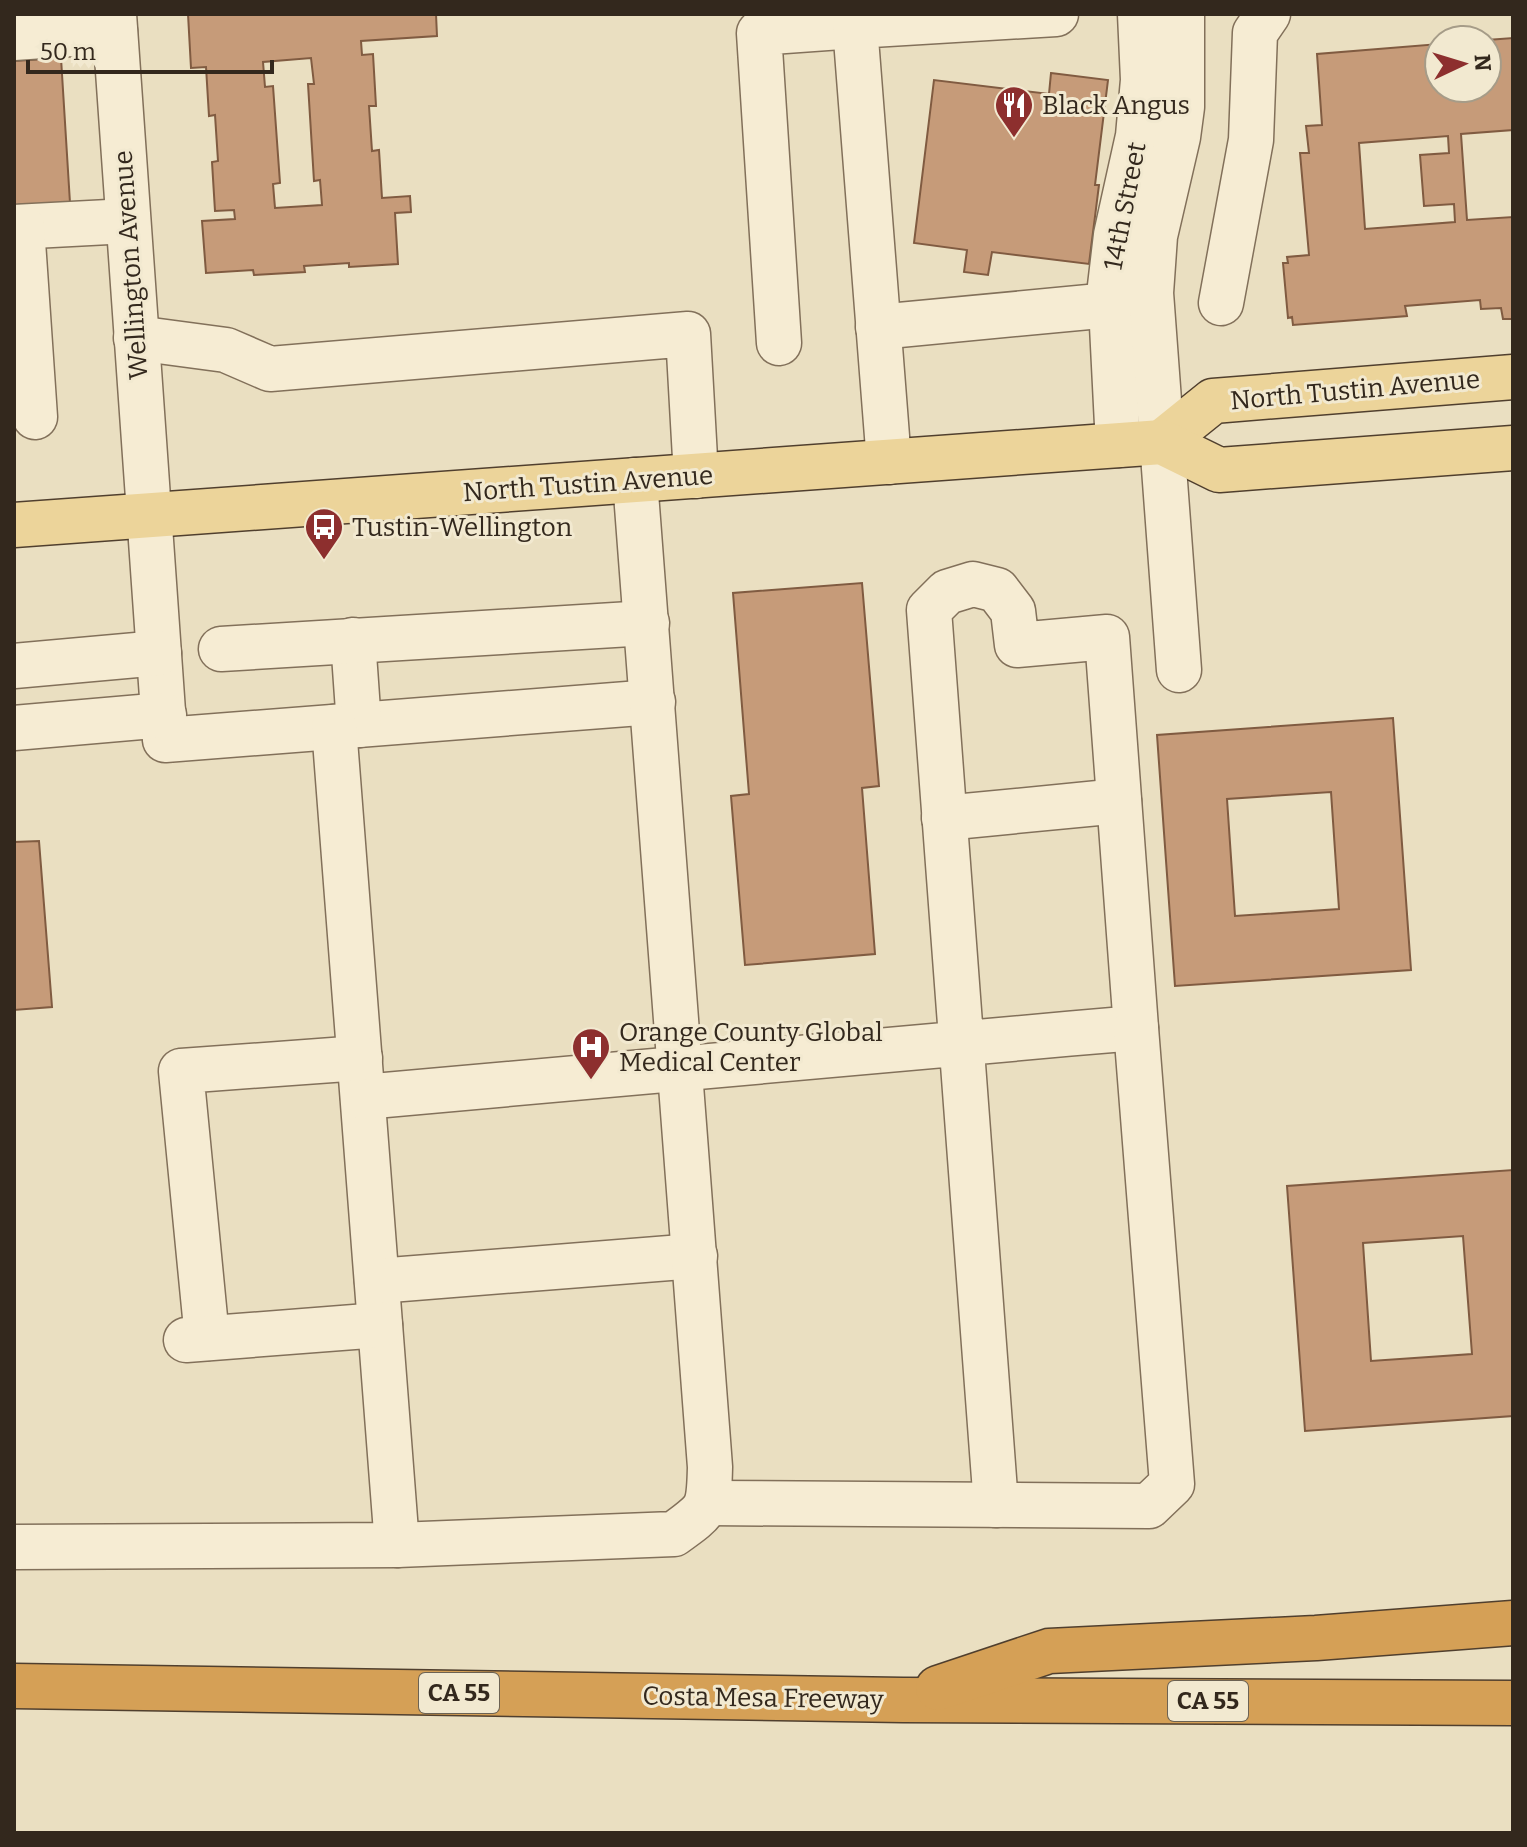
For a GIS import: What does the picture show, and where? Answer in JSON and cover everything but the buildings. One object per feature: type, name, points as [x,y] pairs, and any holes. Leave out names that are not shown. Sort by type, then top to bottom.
[{"type":"highway","points":[[903,1700],[1049,1651],[1316,1638],[1513,1623]]},
{"type":"highway","name":"Costa Mesa Freeway","points":[[14,1686],[903,1700],[1513,1703]]},
{"type":"main road","name":"North Tustin Avenue","points":[[14,525],[1162,442],[1213,401],[1513,377]]},
{"type":"main road","points":[[1162,442],[1219,470],[1513,448]]},
{"type":"street","points":[[779,343],[759,33],[1056,14]]},
{"type":"street","name":"14th Street","points":[[1140,14],[1143,80],[1138,136],[1148,180],[1155,236],[1151,293],[1179,670]]},
{"type":"street","name":"14th Street","points":[[1118,445],[1110,305],[1114,247],[1182,107],[1182,14]]},
{"type":"street","points":[[1221,303],[1251,140],[1255,33],[1268,14]]},
{"type":"street","points":[[14,38],[114,22]]},
{"type":"street","name":"Wellington Avenue","points":[[114,22],[164,715]]},
{"type":"street","points":[[855,26],[889,462]]},
{"type":"street","points":[[35,417],[18,227],[128,221]]},
{"type":"street","points":[[878,327],[1110,305]]},
{"type":"street","points":[[136,338],[226,350],[270,369],[688,334],[696,476]]},
{"type":"street","points":[[14,1547],[397,1545],[674,1534],[694,1520],[709,1503],[710,1467],[695,1256],[635,480]]},
{"type":"street","points":[[709,1503],[996,1505],[1149,1506],[1172,1484],[1107,637],[1017,645],[1013,611],[997,590],[973,584],[947,592],[929,610],[996,1505]]},
{"type":"street","points":[[221,649],[647,623]]},
{"type":"street","points":[[353,640],[346,726],[361,1078],[397,1545]]},
{"type":"street","points":[[14,666],[159,653]]},
{"type":"street","points":[[14,728],[164,715],[165,740],[653,702]]},
{"type":"street","points":[[944,818],[1119,801]]},
{"type":"street","points":[[380,1325],[196,1339],[181,1071],[361,1078],[680,1068],[1136,1028]]},
{"type":"street","points":[[377,1281],[695,1256]]},
{"type":"place","name":"Black Angus","points":[[1014,139]]},
{"type":"place","name":"Tustin-Wellington","points":[[324,561]]},
{"type":"place","name":"Orange County Global Medical Center","points":[[591,1081]]}]
